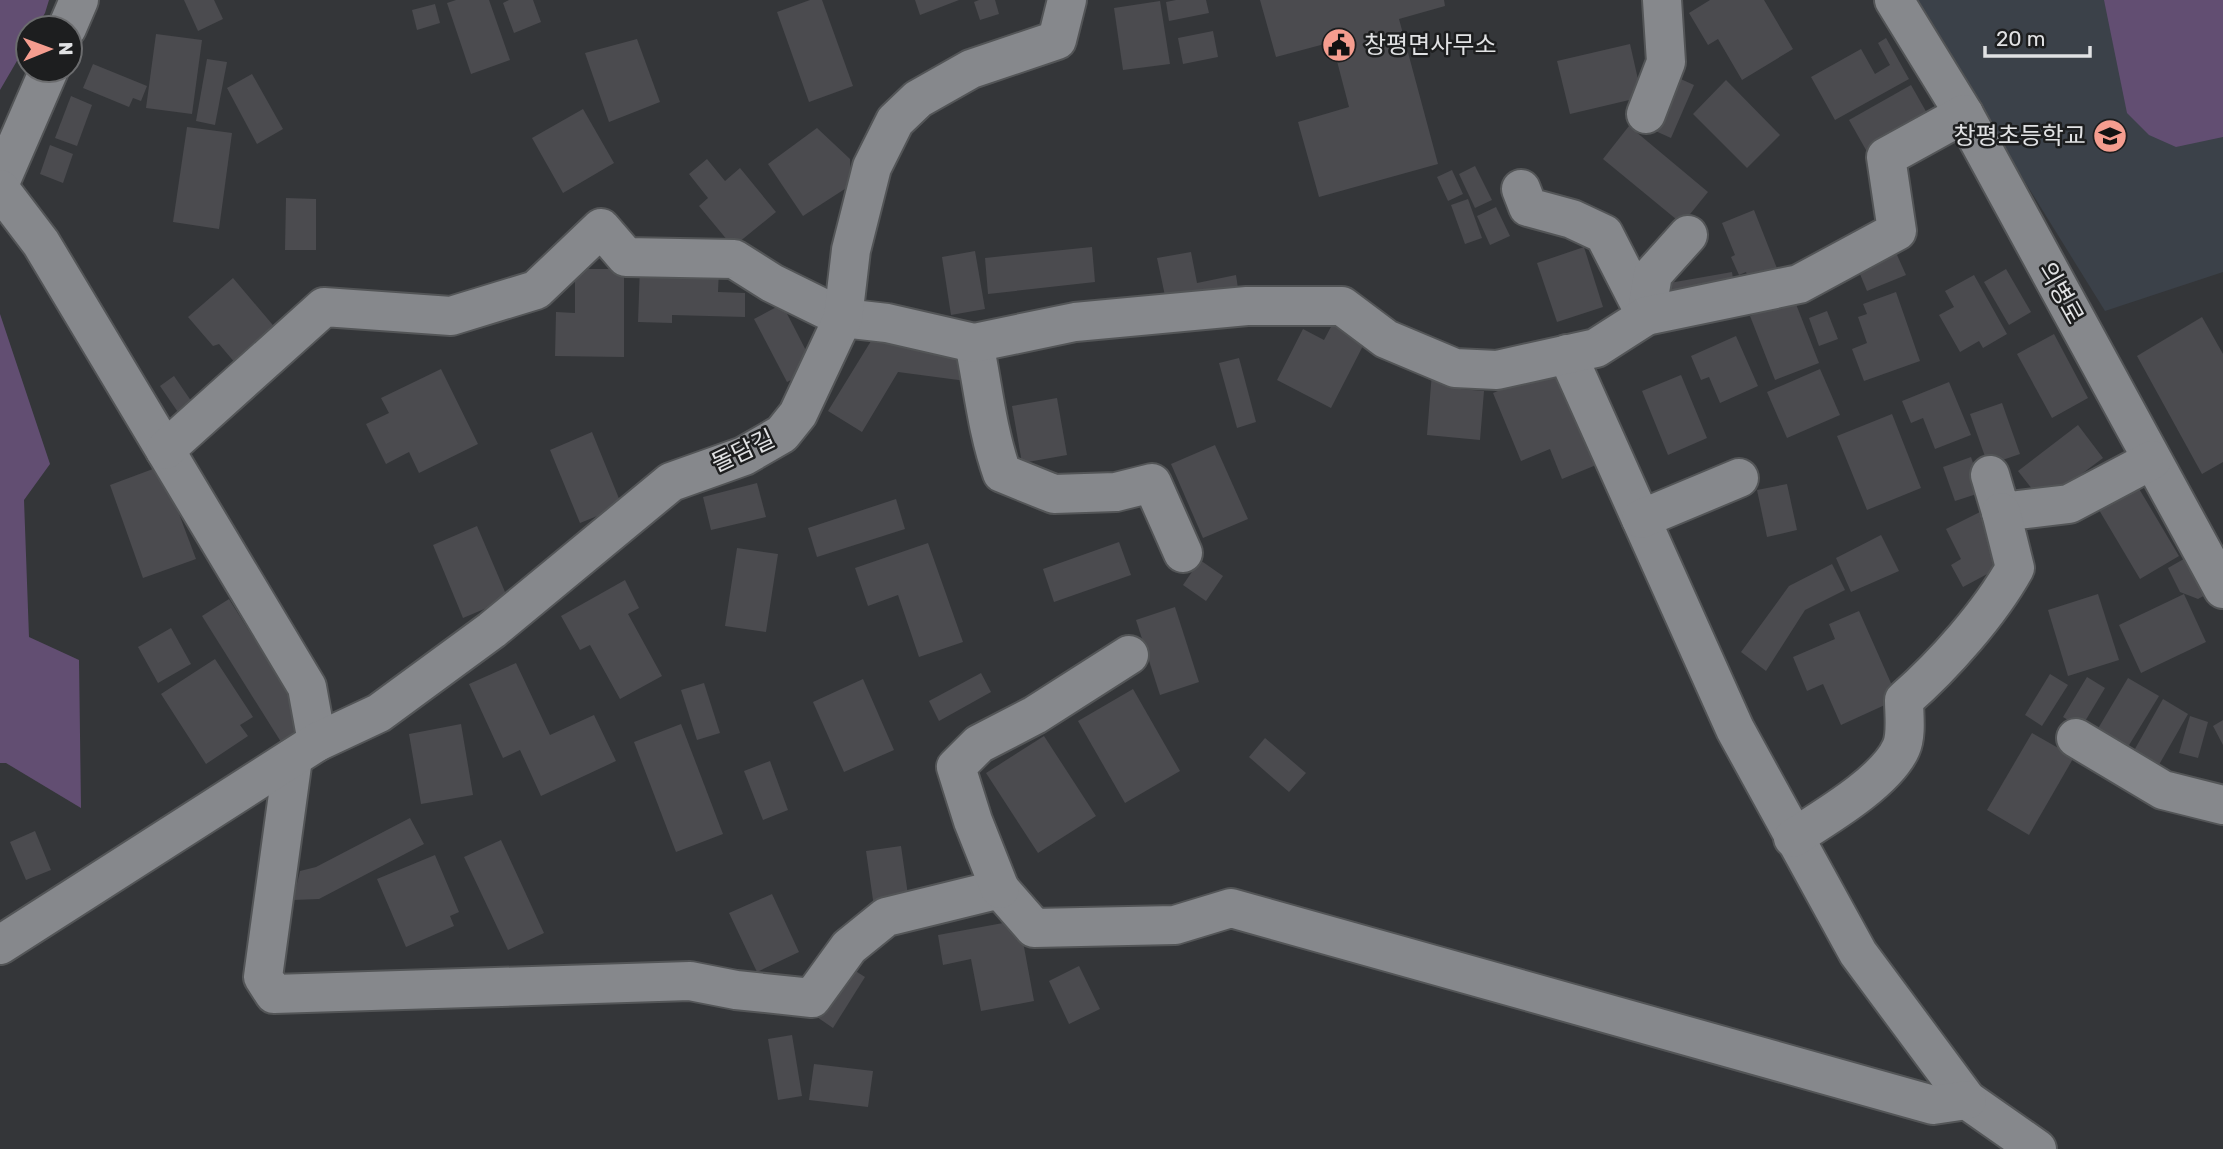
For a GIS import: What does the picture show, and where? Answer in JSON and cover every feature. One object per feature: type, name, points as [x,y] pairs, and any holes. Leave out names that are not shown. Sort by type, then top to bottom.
[{"type":"street","name":"돌담길","points":[[0,945],[305,750],[379,713],[492,631],[671,482],[744,456],[782,435],[798,414],[843,318],[851,250],[872,167],[895,121],[918,99],[971,69],[1057,40],[1067,0]]},
{"type":"street","points":[[1646,114],[1666,62],[1662,0]]},
{"type":"street","name":"의병로","points":[[1894,0],[1964,114],[2223,589]]},
{"type":"street","points":[[0,183],[43,84]]},
{"type":"street","points":[[165,450],[324,307],[451,316],[536,290],[601,228],[626,257],[734,259],[772,283],[843,318],[887,323],[974,343],[1088,321],[1247,306],[1342,306],[1386,339],[1455,368],[1497,370],[1596,348],[1646,316],[1799,285],[1897,231],[1886,157],[1964,114]]},
{"type":"street","points":[[0,189],[41,243],[307,687],[305,750],[263,977],[274,994],[690,981],[736,990],[812,998],[849,947],[886,917],[1000,889]]},
{"type":"street","points":[[1521,189],[1528,207],[1572,219],[1604,234],[1646,316]]},
{"type":"street","points":[[1646,316],[1653,274],[1688,235]]},
{"type":"street","points":[[974,343],[992,444],[1002,472],[1054,494],[1116,492],[1153,483],[1183,553]]},
{"type":"street","points":[[1567,354],[1735,729],[1858,953],[1967,1100],[2037,1149]]},
{"type":"street","points":[[2001,512],[2068,504],[2152,460]]},
{"type":"street","points":[[1793,838],[1832,813],[1882,774],[1902,747],[1904,700],[1924,682],[2002,591],[2015,568],[1990,475]]},
{"type":"street","points":[[1642,519],[1739,478]]},
{"type":"street","points":[[1129,655],[1035,715],[979,744],[956,767],[973,821],[1000,889],[1034,928],[1175,925],[1231,908],[1933,1105],[1967,1100]]},
{"type":"street","points":[[2076,737],[2163,790],[2223,804]]},
{"type":"shaded area","points":[[0,0],[49,0],[44,14],[14,14],[14,66],[0,90]]},
{"type":"shaded area","name":"창평초등학교","points":[[1912,0],[2223,0],[2223,272],[2105,311]]},
{"type":"shaded area","points":[[2104,0],[2223,0],[2223,137],[2176,147],[2149,135],[2127,113]]},
{"type":"shaded area","points":[[0,314],[50,464],[24,500],[29,637],[79,660],[81,808],[6,763],[0,763]]},
{"type":"building","points":[[184,0],[214,0],[223,19],[198,31]]},
{"type":"building","points":[[456,0],[489,0],[510,60],[471,74],[447,3]]},
{"type":"building","points":[[509,0],[533,0],[541,22],[514,33],[503,3]]},
{"type":"building","points":[[810,0],[822,0],[853,86],[809,102],[777,12]]},
{"type":"building","points":[[915,0],[959,0],[920,15]]},
{"type":"building","points":[[995,0],[999,14],[980,20],[974,2]]},
{"type":"building","points":[[1206,0],[1209,13],[1169,21],[1166,2]]},
{"type":"building","name":"창평면사무소","points":[[1260,0],[1444,0],[1445,6],[1399,19],[1438,164],[1319,197],[1298,122],[1349,107],[1332,42],[1276,57]]},
{"type":"building","points":[[1710,0],[1764,0],[1793,49],[1742,80],[1718,39],[1708,45],[1689,13]]},
{"type":"building","points":[[1160,1],[1170,64],[1123,70],[1114,8]]},
{"type":"building","points":[[435,4],[440,23],[417,30],[412,10]]},
{"type":"building","points":[[1213,31],[1218,57],[1183,64],[1178,38]]},
{"type":"building","points":[[156,34],[202,40],[192,114],[146,108]]},
{"type":"building","points":[[1886,38],[1909,79],[1835,120],[1811,77],[1861,49],[1875,74],[1890,65],[1878,43]]},
{"type":"building","points":[[637,39],[660,102],[609,122],[585,53]]},
{"type":"building","points":[[1630,44],[1642,97],[1570,114],[1557,61]]},
{"type":"building","points":[[207,59],[227,62],[215,125],[196,121]]},
{"type":"building","points":[[93,64],[147,86],[141,101],[133,98],[129,107],[83,88]]},
{"type":"building","points":[[252,74],[283,129],[257,144],[227,88]]},
{"type":"building","points":[[1674,76],[1694,85],[1671,138],[1651,129]]},
{"type":"building","points":[[1726,80],[1780,135],[1747,168],[1693,114]]},
{"type":"building","points":[[1911,85],[1932,122],[1870,157],[1849,120]]},
{"type":"building","points":[[71,96],[92,105],[77,146],[55,138]]},
{"type":"building","points":[[583,109],[614,163],[563,193],[532,138]]},
{"type":"building","points":[[1629,126],[1708,192],[1682,224],[1603,159]]},
{"type":"building","points":[[187,127],[232,133],[219,229],[173,222]]},
{"type":"building","points":[[817,128],[850,159],[851,185],[803,216],[768,164]]},
{"type":"building","points":[[50,145],[73,154],[63,183],[40,174]]},
{"type":"building","points":[[707,159],[725,181],[740,168],[776,212],[733,247],[699,206],[708,198],[689,174]]},
{"type":"building","points":[[1475,166],[1492,200],[1475,208],[1459,174]]},
{"type":"building","points":[[1452,170],[1463,194],[1448,201],[1437,177]]},
{"type":"building","points":[[286,198],[316,199],[316,250],[285,250]]},
{"type":"building","points":[[1468,199],[1482,238],[1465,244],[1451,205]]},
{"type":"building","points":[[1496,207],[1510,236],[1490,245],[1477,216]]},
{"type":"building","points":[[1754,210],[1780,276],[1752,287],[1746,272],[1739,275],[1731,257],[1735,255],[1722,223]]},
{"type":"building","points":[[1893,246],[1906,275],[1867,291],[1855,262]]},
{"type":"building","points":[[1092,247],[1095,282],[988,294],[985,258]]},
{"type":"building","points":[[1584,247],[1603,307],[1557,322],[1537,263]]},
{"type":"building","points":[[975,251],[985,309],[951,315],[942,257]]},
{"type":"building","points":[[1191,252],[1197,283],[1236,275],[1239,295],[1168,310],[1157,258]]},
{"type":"building","points":[[640,266],[719,269],[718,292],[745,293],[745,317],[672,315],[672,323],[638,322]]},
{"type":"building","points":[[575,269],[624,269],[624,357],[555,356],[556,312],[575,313]]},
{"type":"building","points":[[2006,269],[2031,312],[2009,325],[1984,282]]},
{"type":"building","points":[[1732,272],[1735,293],[1661,305],[1658,285]]},
{"type":"building","points":[[1974,275],[2007,334],[1983,348],[1979,341],[1960,352],[1939,315],[1954,307],[1945,291]]},
{"type":"building","points":[[233,278],[283,337],[236,364],[219,344],[213,346],[188,317]]},
{"type":"building","points":[[1896,292],[1920,361],[1864,381],[1852,349],[1867,343],[1858,317],[1867,314],[1863,304]]},
{"type":"building","points":[[1794,299],[1819,363],[1775,380],[1750,316]]},
{"type":"building","points":[[782,304],[815,368],[787,382],[754,319]]},
{"type":"building","points":[[1827,311],[1838,339],[1819,346],[1809,318]]},
{"type":"building","points":[[2202,317],[2223,354],[2223,462],[2202,474],[2137,356]]},
{"type":"building","points":[[1333,323],[1366,340],[1331,408],[1277,380],[1303,329],[1324,340]]},
{"type":"building","points":[[879,328],[970,355],[966,381],[898,372],[862,432],[828,411]]},
{"type":"building","points":[[2054,334],[2088,398],[2052,418],[2017,354]]},
{"type":"building","points":[[1736,336],[1758,386],[1720,403],[1709,377],[1701,380],[1691,356]]},
{"type":"building","points":[[1239,358],[1256,422],[1237,428],[1219,363]]},
{"type":"building","points":[[1565,363],[1606,461],[1562,479],[1550,449],[1521,461],[1493,393]]},
{"type":"building","points":[[441,369],[478,444],[419,473],[409,452],[386,464],[366,424],[389,413],[381,398]]},
{"type":"building","points":[[1820,369],[1840,415],[1787,438],[1767,392]]},
{"type":"building","points":[[1432,372],[1462,375],[1460,389],[1484,391],[1480,440],[1427,435]]},
{"type":"building","points":[[1681,375],[1707,438],[1668,455],[1642,391]]},
{"type":"building","points":[[174,376],[196,408],[182,418],[160,386]]},
{"type":"building","points":[[1949,382],[1971,435],[1935,449],[1923,418],[1911,423],[1902,401]]},
{"type":"building","points":[[1057,398],[1067,455],[1022,463],[1012,406]]},
{"type":"building","points":[[2002,403],[2020,454],[1988,465],[1970,414]]},
{"type":"building","points":[[1892,414],[1921,488],[1867,510],[1837,436]]},
{"type":"building","points":[[2078,425],[2103,458],[2043,503],[2018,471]]},
{"type":"building","points":[[592,432],[622,506],[580,523],[550,450]]},
{"type":"building","points":[[1215,445],[1248,519],[1203,538],[1171,464]]},
{"type":"building","points":[[1971,457],[1983,492],[1955,501],[1943,467]]},
{"type":"building","points":[[161,466],[196,559],[143,578],[110,485]]},
{"type":"building","points":[[757,483],[766,517],[711,530],[703,497]]},
{"type":"building","points":[[1787,484],[1797,530],[1767,537],[1757,490]]},
{"type":"building","points":[[2138,487],[2179,556],[2140,579],[2099,510]]},
{"type":"building","points":[[896,499],[905,529],[817,557],[808,528]]},
{"type":"building","points":[[1980,512],[2006,564],[1963,587],[1951,565],[1961,559],[1946,529]]},
{"type":"building","points":[[477,526],[508,599],[463,618],[433,545]]},
{"type":"building","points":[[1881,535],[1899,571],[1851,592],[1836,558]]},
{"type":"building","points":[[1119,542],[1131,575],[1054,602],[1043,569]]},
{"type":"building","points":[[928,543],[963,642],[919,657],[898,595],[868,606],[855,568]]},
{"type":"building","points":[[737,548],[778,554],[766,632],[725,626]]},
{"type":"building","points":[[2189,556],[2209,593],[2198,599],[2180,592],[2168,568]]},
{"type":"building","points":[[1200,560],[1223,576],[1206,601],[1183,585]]},
{"type":"building","points":[[1832,564],[1845,590],[1805,610],[1766,671],[1741,652],[1789,586]]},
{"type":"building","points":[[625,580],[639,608],[628,614],[662,676],[620,699],[590,645],[580,650],[561,616]]},
{"type":"building","points":[[2098,594],[2119,660],[2068,676],[2048,610]]},
{"type":"building","points":[[2184,594],[2206,642],[2141,673],[2119,625]]},
{"type":"building","points":[[229,599],[308,725],[281,742],[202,616]]},
{"type":"building","points":[[1175,607],[1199,682],[1160,695],[1136,620]]},
{"type":"building","points":[[1859,611],[1898,699],[1841,725],[1823,684],[1807,691],[1793,657],[1835,639],[1829,624]]},
{"type":"building","points":[[171,628],[191,664],[158,683],[138,647]]},
{"type":"building","points":[[215,659],[253,717],[240,725],[248,736],[206,764],[161,694]]},
{"type":"building","points":[[516,663],[550,735],[594,715],[616,761],[541,796],[520,750],[503,758],[469,684]]},
{"type":"building","points":[[981,673],[991,692],[939,721],[929,701]]},
{"type":"building","points":[[2050,674],[2068,685],[2042,726],[2025,715]]},
{"type":"building","points":[[2087,677],[2105,688],[2081,728],[2063,717]]},
{"type":"building","points":[[2128,678],[2159,696],[2123,755],[2093,737]]},
{"type":"building","points":[[863,679],[894,750],[844,772],[813,702]]},
{"type":"building","points":[[704,683],[720,733],[697,740],[681,690]]},
{"type":"building","points":[[1133,689],[1180,771],[1125,803],[1078,721]]},
{"type":"building","points":[[2163,699],[2188,714],[2156,770],[2131,756]]},
{"type":"building","points":[[2190,716],[2208,722],[2198,758],[2179,753]]},
{"type":"building","points":[[2223,720],[2223,745],[2213,726]]},
{"type":"building","points":[[461,724],[473,795],[421,804],[409,734]]},
{"type":"building","points":[[681,724],[723,834],[676,852],[634,742]]},
{"type":"building","points":[[2032,733],[2074,757],[2029,835],[1987,810]]},
{"type":"building","points":[[1044,736],[1096,816],[1038,853],[986,773]]},
{"type":"building","points":[[1265,738],[1306,773],[1289,792],[1249,757]]},
{"type":"building","points":[[770,761],[788,810],[763,820],[744,771]]},
{"type":"building","points":[[410,818],[424,844],[319,899],[293,900],[300,871],[316,867]]},
{"type":"building","points":[[35,831],[51,870],[26,880],[10,842]]},
{"type":"building","points":[[501,840],[544,933],[508,950],[464,857]]},
{"type":"building","points":[[901,846],[909,902],[874,907],[866,851]]},
{"type":"building","points":[[435,855],[459,912],[450,916],[454,926],[406,947],[377,879]]},
{"type":"building","points":[[772,894],[799,952],[757,972],[729,913]]},
{"type":"building","points":[[1019,920],[1034,1001],[981,1011],[971,959],[943,965],[938,935]]},
{"type":"building","points":[[846,965],[865,977],[833,1028],[814,1015]]},
{"type":"building","points":[[1079,966],[1100,1009],[1069,1024],[1049,981]]},
{"type":"building","points":[[792,1035],[802,1096],[778,1100],[768,1039]]},
{"type":"building","points":[[814,1064],[873,1071],[868,1107],[809,1100]]},
{"type":"place","name":"창평면사무소","points":[[1339,45]]},
{"type":"place","name":"창평초등학교","points":[[2110,136]]}]
